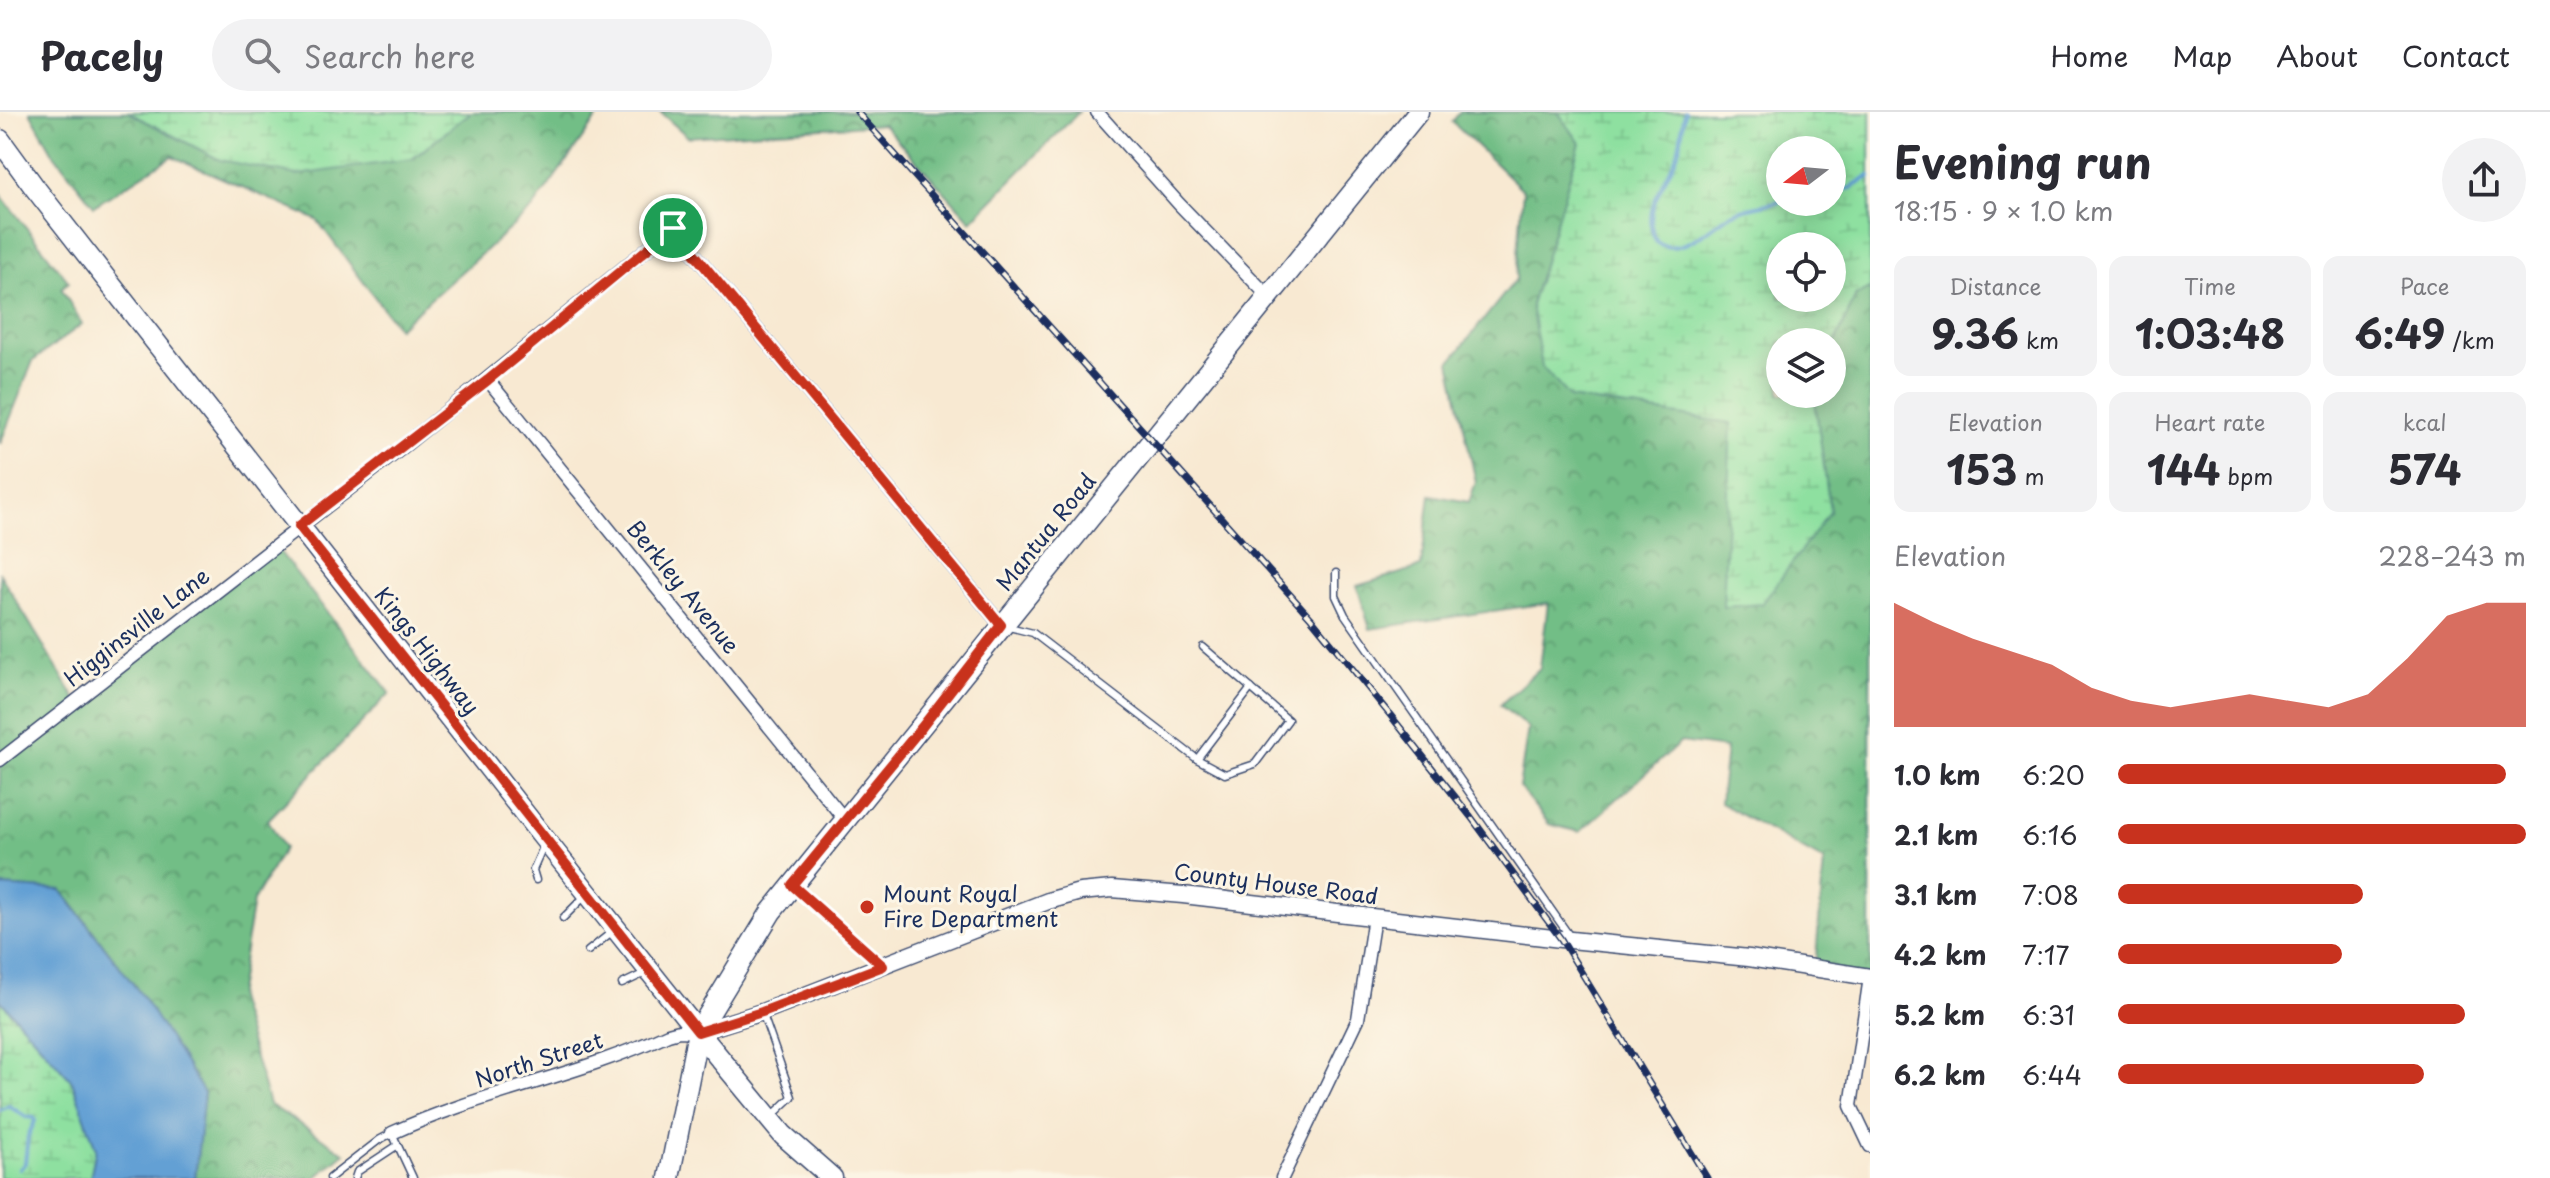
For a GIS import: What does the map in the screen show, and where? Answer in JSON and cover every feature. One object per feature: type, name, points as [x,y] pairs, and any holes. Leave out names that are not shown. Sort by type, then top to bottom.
[{"type":"main road","name":"Mantua Road","points":[[669,1178],[698,1032],[764,923],[1001,625],[1418,112]]},
{"type":"main road","name":"Kings Highway","points":[[0,140],[649,971],[769,1119],[798,1150],[832,1178]]},
{"type":"street","points":[[1097,112],[1179,204],[1268,296]]},
{"type":"street","name":"Higginsville Lane","points":[[0,760],[488,380],[673,228],[1001,625]]},
{"type":"street","name":"Berkley Avenue","points":[[488,380],[845,820]]},
{"type":"street","name":"County House Road","points":[[698,1032],[762,1012],[1048,901],[1100,890],[1183,895],[1573,941],[1749,958],[1870,977]]},
{"type":"street","points":[[1282,1178],[1358,1019],[1374,917]]},
{"type":"street","points":[[1870,977],[1851,1106],[1870,1146]]},
{"type":"street","name":"North Street","points":[[395,1139],[428,1116],[601,1063],[668,1034],[698,1032]]},
{"type":"lane","points":[[1336,573],[1336,596],[1345,615],[1573,941]]},
{"type":"lane","points":[[1001,625],[1033,633],[1197,759],[1225,774],[1255,764],[1288,720],[1203,647]]},
{"type":"lane","points":[[1197,759],[1251,688]]},
{"type":"lane","points":[[536,880],[533,870],[546,841]]},
{"type":"lane","points":[[792,885],[883,966]]},
{"type":"lane","points":[[563,918],[587,893]]},
{"type":"lane","points":[[588,951],[616,929]]},
{"type":"lane","points":[[622,984],[649,971]]},
{"type":"lane","points":[[762,1012],[792,1097],[769,1119]]},
{"type":"lane","points":[[330,1178],[379,1140],[395,1139]]},
{"type":"lane","points":[[355,1178],[357,1172],[395,1139]]},
{"type":"lane","points":[[395,1139],[413,1178]]},
{"type":"green space","points":[[30,112],[128,112],[220,160],[412,159],[471,112],[601,112],[533,208],[398,328],[317,220],[172,156],[94,206],[53,153]]},
{"type":"green space","points":[[128,112],[471,112],[412,159],[298,175],[220,160]]},
{"type":"green space","points":[[660,112],[1079,112],[971,221],[883,124],[688,137]]},
{"type":"green space","points":[[1460,112],[1558,112],[1580,143],[1531,305],[1570,398],[1731,423],[1830,511],[1816,408],[1846,408],[1846,328],[1842,328],[1856,295],[1870,289],[1870,977],[1815,970],[1824,861],[1720,803],[1726,748],[1681,742],[1580,832],[1549,824],[1519,787],[1528,728],[1500,705],[1540,668],[1548,603],[1370,629],[1357,586],[1421,567],[1430,495],[1469,502],[1476,482],[1450,362],[1516,279],[1523,190],[1452,122]]},
{"type":"green space","points":[[1558,112],[1870,112],[1870,289],[1856,295],[1842,328],[1766,328],[1766,408],[1816,408],[1830,511],[1762,604],[1723,607],[1731,423],[1570,398],[1542,367],[1531,305],[1580,143]]},
{"type":"green space","points":[[0,194],[69,282],[61,288],[82,324],[33,361],[0,444]]},
{"type":"green space","points":[[276,547],[390,693],[268,820],[284,848],[253,901],[237,998],[269,1104],[345,1153],[315,1178],[195,1178],[204,1093],[143,997],[62,890],[0,886],[0,574],[78,703]]},
{"type":"green space","points":[[0,1000],[72,1081],[96,1149],[90,1178],[0,1178]]},
{"type":"water","points":[[0,886],[61,890],[143,997],[204,1093],[195,1178],[90,1178],[96,1149],[72,1081],[0,1000]]},
{"type":"waterway","points":[[1685,112],[1678,152],[1652,209],[1652,231],[1657,242],[1666,246],[1686,244],[1731,214],[1766,204]]},
{"type":"waterway","points":[[1846,189],[1870,176]]},
{"type":"waterway","points":[[0,1110],[9,1106],[26,1117],[34,1118],[25,1163],[20,1169]]},
{"type":"railway","points":[[857,112],[1311,618],[1391,716],[1561,939],[1707,1178]]},
{"type":"place","name":"Mount Royal Fire Department","points":[[867,907]]},
{"type":"route","points":[[673,228],[1001,625],[792,885],[883,966],[762,1012],[698,1032],[299,526],[488,380],[673,228]]}]
